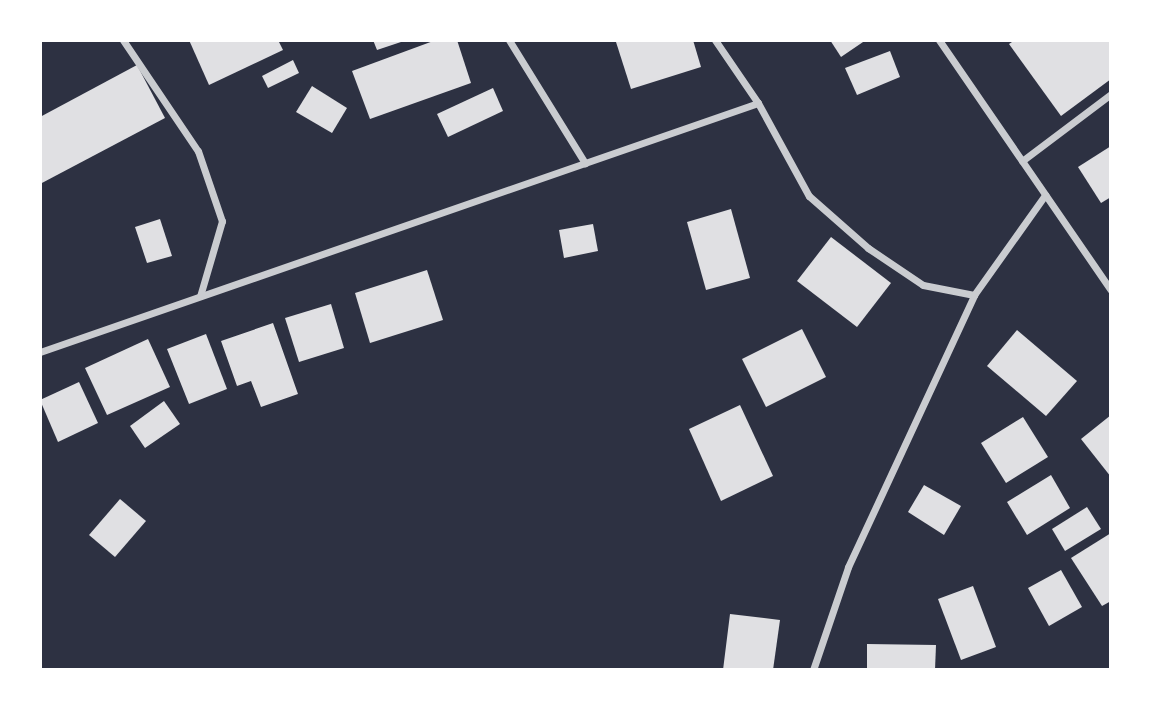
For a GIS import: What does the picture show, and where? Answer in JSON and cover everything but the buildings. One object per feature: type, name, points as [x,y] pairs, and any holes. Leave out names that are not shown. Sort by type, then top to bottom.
[{"type":"street","points":[[123,40],[198,151],[222,221],[200,296]]},
{"type":"street","points":[[509,40],[585,163]]},
{"type":"street","points":[[715,40],[758,103],[809,196],[848,231],[923,285],[974,295]]},
{"type":"street","points":[[939,40],[1111,290]]},
{"type":"street","points":[[1022,161],[1111,94]]},
{"type":"street","points":[[40,352],[758,103]]},
{"type":"street","points":[[813,670],[848,567],[974,295],[1045,195]]}]
